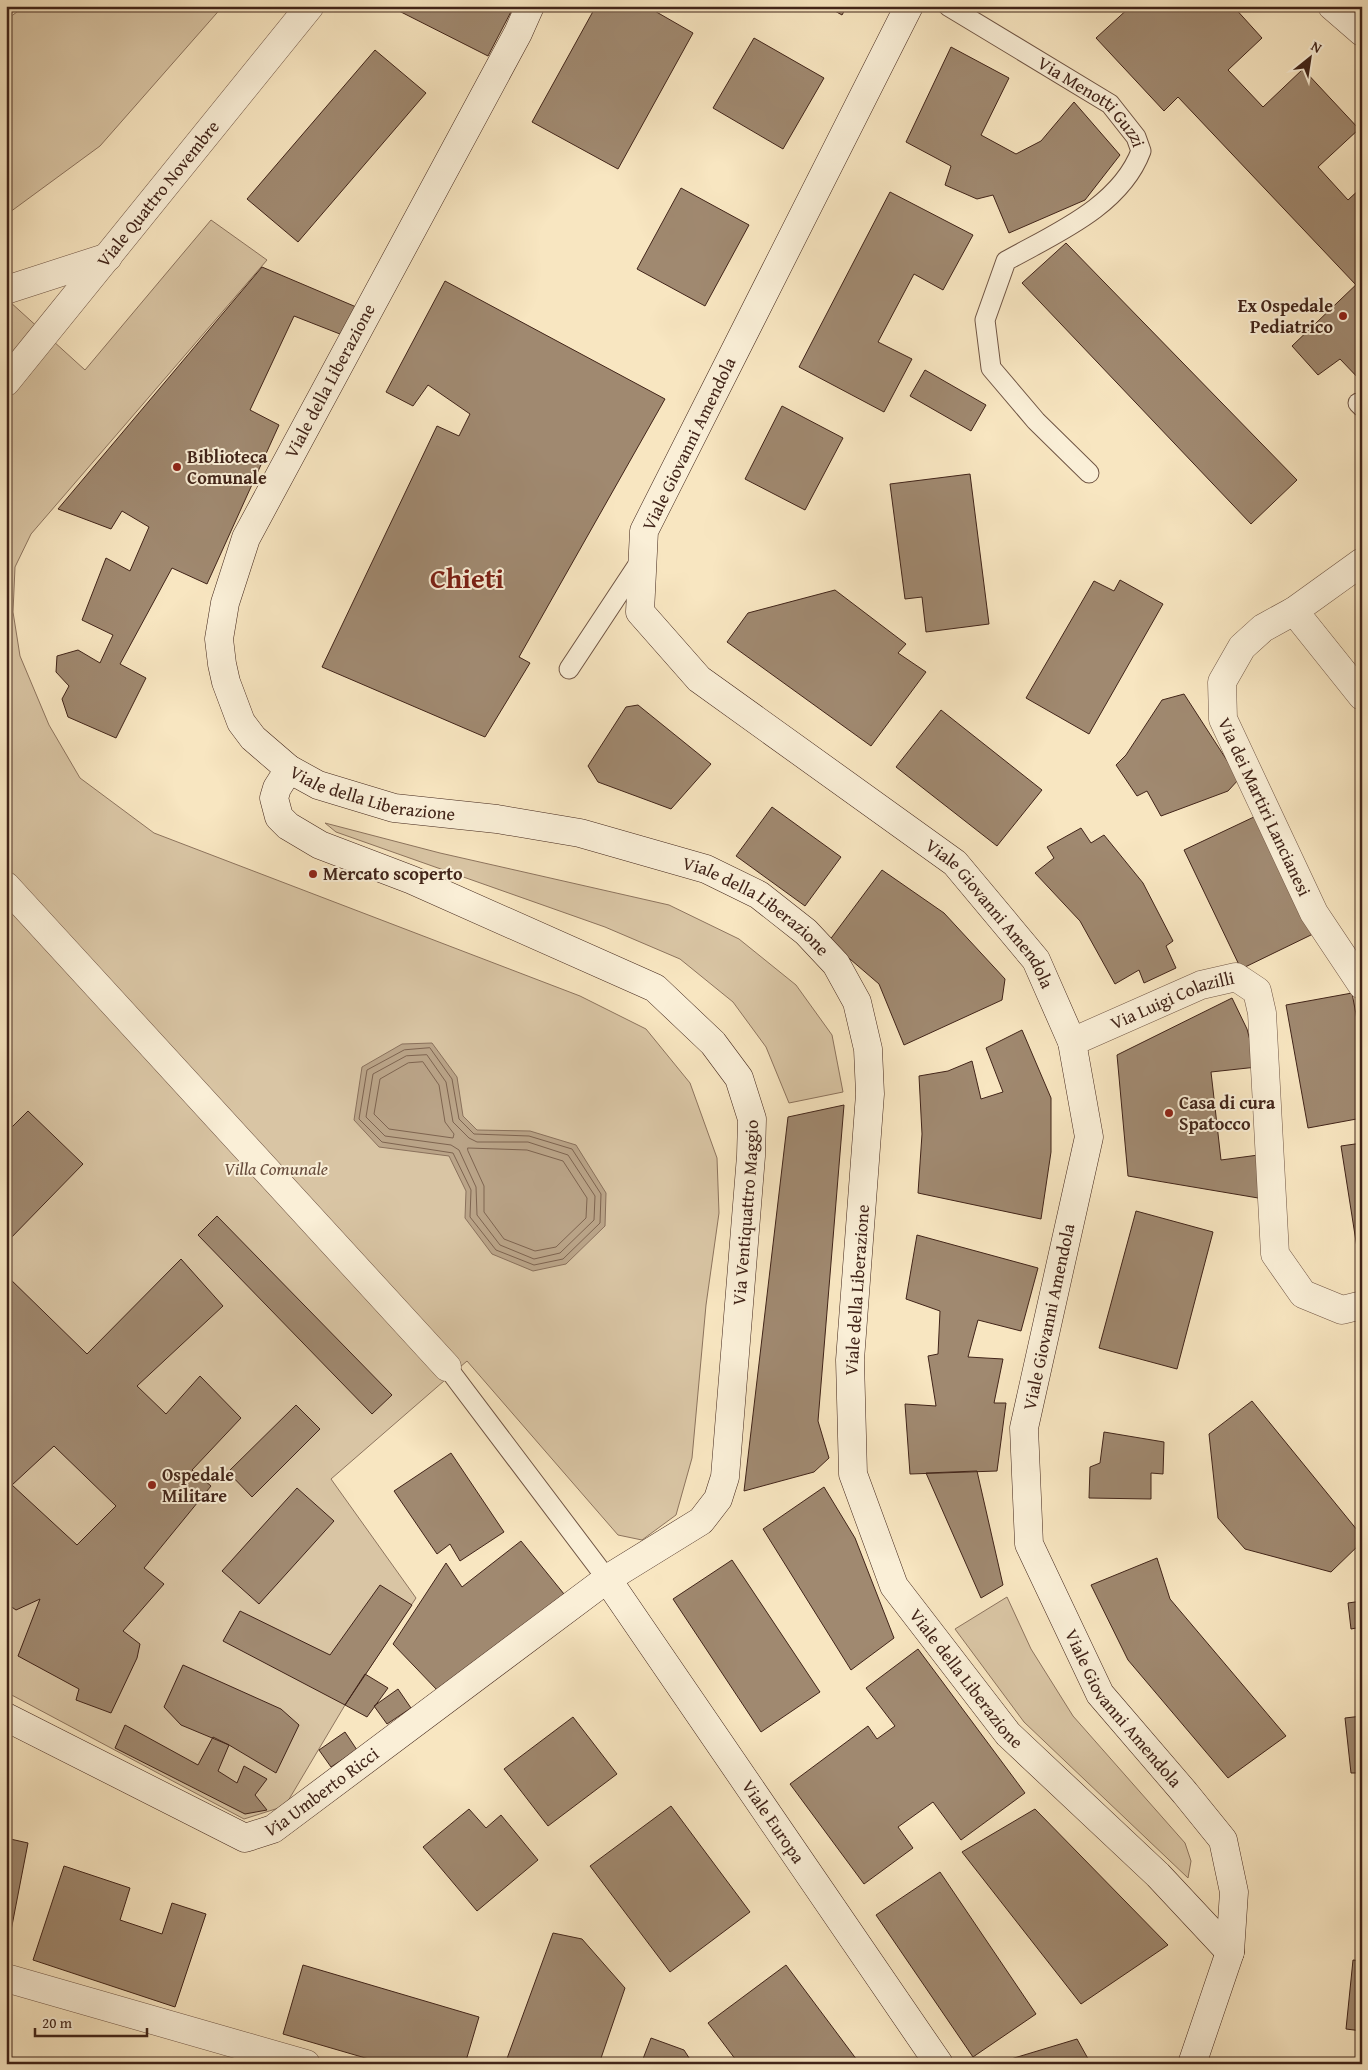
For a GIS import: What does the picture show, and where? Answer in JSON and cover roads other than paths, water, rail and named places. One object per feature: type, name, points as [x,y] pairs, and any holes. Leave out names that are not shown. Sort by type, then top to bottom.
[{"type":"street","name":"Viale Quattro Novembre","points":[[6,382],[310,6]]},
{"type":"street","name":"Viale della Liberazione","points":[[530,6],[518,33],[246,538],[225,603],[219,638],[226,682],[232,702],[241,722],[253,738],[289,769],[318,785],[394,808],[497,819],[580,833],[706,869],[759,895],[806,932],[836,964],[857,1002],[868,1049],[870,1094],[850,1360],[853,1474],[894,1586],[1008,1734],[1158,1875],[1230,1952]]},
{"type":"street","name":"Viale Giovanni Amendola","points":[[908,6],[644,532],[640,612],[699,679],[955,863],[1036,960],[1072,1042],[1089,1137],[1024,1428],[1030,1544],[1100,1694],[1186,1793],[1223,1840],[1234,1892],[1230,1952]]},
{"type":"street","points":[[1332,6],[1362,32]]},
{"type":"street","points":[[6,290],[108,257]]},
{"type":"street","name":"Via dei Martiri Lancianesi","points":[[1362,562],[1294,611],[1263,628],[1242,646],[1222,682],[1223,719],[1314,913],[1362,985]]},
{"type":"street","points":[[1294,611],[1362,696]]},
{"type":"street","name":"Via Ventiquattro Maggio","points":[[289,769],[277,788],[274,798],[279,817],[288,826],[320,844],[412,880],[655,988],[714,1044],[739,1078],[752,1119],[751,1156],[725,1478],[718,1499],[701,1521],[607,1579]]},
{"type":"street","points":[[6,886],[447,1367]]},
{"type":"street","name":"Via Luigi Colazilli","points":[[1072,1042],[1201,985],[1236,977],[1257,991],[1262,1013],[1275,1254],[1303,1294],[1342,1310],[1362,1305]]},
{"type":"street","name":"Via Umberto Ricci","points":[[6,1717],[245,1838],[273,1829],[607,1579]]},
{"type":"street","name":"Viale Europa","points":[[607,1579],[939,2064]]},
{"type":"street","points":[[1192,2064],[1230,1952]]},
{"type":"street","points":[[6,1978],[306,2064]]},
{"type":"lane","name":"Via Menotti Guzzi","points":[[948,6],[1110,104],[1136,137],[1141,151],[1135,167],[1108,198],[1086,216],[1006,262],[985,320],[991,368],[1036,421],[1089,473]]},
{"type":"lane","points":[[569,669],[643,557]]},
{"type":"lane","points":[[447,1367],[607,1579]]},
{"type":"water","points":[[432,1043],[457,1077],[463,1116],[477,1130],[530,1131],[576,1145],[606,1193],[605,1226],[566,1264],[533,1271],[492,1254],[465,1218],[466,1191],[449,1156],[379,1147],[354,1120],[362,1067],[402,1044]]},
{"type":"place","name":"Ex Ospedale Pediatrico","points":[[1343,316]]},
{"type":"place","name":"Biblioteca Comunale","points":[[177,467]]},
{"type":"place","name":"Mercato scoperto","points":[[313,874]]},
{"type":"place","name":"Casa di cura Spatocco","points":[[1169,1113]]},
{"type":"place","name":"Ospedale Militare","points":[[152,1485]]},
{"type":"district","name":"Chieti","points":[[467,578]]},
{"type":"park label","name":"Villa Comunale","points":[[276,1169]]}]
